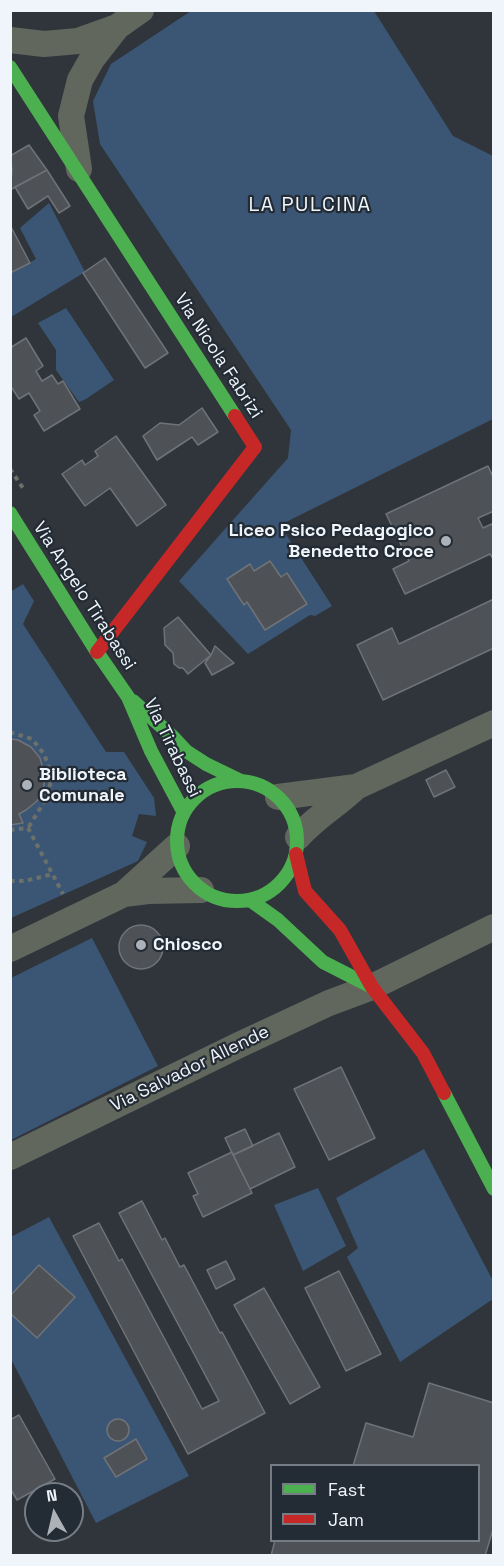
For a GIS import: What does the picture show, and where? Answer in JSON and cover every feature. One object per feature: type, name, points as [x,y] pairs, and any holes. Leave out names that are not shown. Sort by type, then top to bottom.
[{"type":"street","points":[[10,40],[44,44],[78,41],[117,27],[141,10]]},
{"type":"street","points":[[80,174],[71,116],[80,80],[92,59],[117,27]]},
{"type":"street","name":"Via Nicola Fabrizi","points":[[10,67],[255,447],[98,652]]},
{"type":"street","name":"Via Angelo Tirabassi","points":[[10,513],[128,697]]},
{"type":"street","name":"Via Tirabassi","points":[[128,697],[169,732],[186,751],[206,764],[241,781]]},
{"type":"street","name":"Via Tirabassi","points":[[128,697],[151,751],[184,813]]},
{"type":"street","points":[[494,723],[356,787],[315,819],[297,845],[290,870],[280,883],[266,894],[250,900],[233,902],[216,898],[201,890],[189,878],[181,863],[177,846],[178,829],[184,813],[194,799],[208,788],[224,782],[241,781],[267,789],[278,797],[288,808],[294,822],[297,845],[301,878],[305,891],[340,930],[372,987],[423,1053],[494,1189]]},
{"type":"street","points":[[278,797],[356,787]]},
{"type":"street","points":[[10,949],[124,894],[177,846]]},
{"type":"street","points":[[124,894],[201,890]]},
{"type":"street","points":[[250,900],[277,918],[320,960],[372,987]]},
{"type":"street","name":"Via Salvador Allende","points":[[10,1157],[239,1045],[330,1003],[372,987],[494,927]]},
{"type":"path","points":[[10,732],[32,739],[44,754],[51,781],[46,799],[28,828]]},
{"type":"path","points":[[10,830],[28,828]]},
{"type":"path","points":[[28,828],[63,894]]},
{"type":"path","points":[[10,881],[25,881],[53,874]]},
{"type":"shaded area","points":[[191,11],[374,11],[453,136],[493,156],[493,419],[280,525],[332,606],[315,616],[310,615],[248,654],[179,581],[288,458],[291,430],[100,144],[93,101],[111,64]]},
{"type":"shaded area","points":[[49,203],[85,272],[11,317],[11,273],[36,259],[20,228]]},
{"type":"shaded area","points":[[66,308],[114,380],[79,402],[56,370],[56,350],[38,323]]},
{"type":"shaded area","points":[[23,584],[34,601],[23,624],[106,752],[124,752],[154,798],[156,816],[139,814],[132,836],[147,842],[138,861],[11,918],[10,592]]},
{"type":"shaded area","points":[[92,938],[158,1066],[11,1140],[11,978]]},
{"type":"shaded area","points":[[424,1149],[493,1281],[493,1299],[400,1362],[347,1257],[358,1248],[336,1198]]},
{"type":"shaded area","points":[[318,1188],[346,1246],[303,1271],[274,1205]]},
{"type":"shaded area","points":[[49,1217],[189,1476],[96,1523],[84,1500],[84,1482],[75,1482],[11,1359],[11,1237]]},
{"type":"building","points":[[29,145],[47,170],[10,190],[12,170],[10,156]]},
{"type":"building","points":[[47,170],[70,206],[59,213],[48,196],[28,209],[15,187]]},
{"type":"building","points":[[10,225],[30,263],[10,273]]},
{"type":"building","points":[[105,258],[168,353],[145,368],[83,273]]},
{"type":"building","points":[[26,338],[43,366],[36,371],[42,381],[52,375],[58,384],[63,381],[80,409],[44,431],[34,415],[40,411],[29,393],[19,399],[10,385],[10,348]]},
{"type":"building","points":[[202,408],[218,432],[198,445],[192,437],[157,460],[143,436],[160,423],[179,425]]},
{"type":"building","points":[[116,436],[166,505],[137,526],[110,488],[85,506],[62,474],[82,460],[85,465],[98,456],[95,451]]},
{"type":"building","name":"Liceo Psico Pedagogico Benedetto Croce","points":[[488,466],[494,479],[494,511],[478,518],[483,528],[494,523],[494,560],[490,554],[405,594],[393,569],[409,561],[386,514]]},
{"type":"building","points":[[270,561],[281,577],[287,573],[307,604],[265,630],[247,602],[244,605],[227,579],[250,564],[254,571]]},
{"type":"building","points":[[494,599],[494,648],[383,700],[357,645],[392,628],[399,644]]},
{"type":"building","points":[[178,617],[211,655],[188,674],[183,668],[174,664],[173,653],[165,645],[164,628]]},
{"type":"building","points":[[215,646],[234,663],[212,675],[205,663]]},
{"type":"building","name":"Biblioteca Comunale","points":[[10,739],[18,740],[31,747],[40,758],[45,776],[43,793],[37,801],[19,814],[23,823],[10,825]]},
{"type":"building","points":[[446,770],[455,787],[434,797],[426,780]]},
{"type":"building","name":"Chiosco","points":[[141,925],[157,931],[163,947],[157,963],[141,969],[125,963],[119,947],[125,931]]},
{"type":"building","points":[[341,1067],[375,1138],[329,1160],[294,1089]]},
{"type":"building","points":[[245,1129],[253,1146],[233,1155],[225,1138]]},
{"type":"building","points":[[279,1133],[295,1167],[250,1189],[233,1155]]},
{"type":"building","points":[[232,1152],[252,1193],[203,1217],[193,1196],[198,1194],[188,1173]]},
{"type":"building","points":[[142,1201],[162,1240],[165,1238],[180,1267],[184,1265],[265,1413],[188,1454],[73,1236],[99,1223],[119,1261],[122,1259],[202,1409],[219,1401],[119,1213]]},
{"type":"building","points":[[226,1261],[235,1279],[216,1289],[207,1270]]},
{"type":"building","points":[[39,1265],[75,1297],[37,1338],[10,1313],[10,1296]]},
{"type":"building","points":[[339,1271],[381,1354],[346,1371],[305,1288]]},
{"type":"building","points":[[264,1288],[320,1387],[290,1404],[234,1305]]},
{"type":"building","points":[[429,1383],[494,1403],[494,1526],[485,1556],[271,1556],[274,1542],[480,1542],[480,1464],[354,1464],[366,1423],[413,1437]]},
{"type":"building","points":[[19,1415],[55,1479],[50,1482],[24,1482],[24,1496],[17,1500],[10,1488],[10,1420]]},
{"type":"building","points":[[118,1419],[126,1422],[129,1430],[126,1438],[118,1441],[110,1438],[107,1430],[110,1422]]},
{"type":"building","points":[[136,1439],[147,1459],[116,1477],[104,1458]]},
{"type":"traffic: fast","points":[[10,67],[235,416]]},
{"type":"traffic: fast","points":[[10,513],[97,652],[128,697],[151,751],[184,813]]},
{"type":"traffic: fast","points":[[133,701],[186,751],[206,764],[241,781]]},
{"type":"traffic: fast","points":[[237,781],[260,786],[279,799],[292,818],[297,841],[292,864],[279,883],[260,896],[237,901],[214,896],[195,883],[182,864],[177,841],[182,818],[195,799],[214,786],[237,781]]},
{"type":"traffic: fast","points":[[250,900],[278,920],[323,962],[372,987]]},
{"type":"traffic: fast","points":[[444,1093],[494,1189]]},
{"type":"traffic: jam","points":[[97,652],[255,447],[235,416]]},
{"type":"traffic: jam","points":[[296,854],[305,891],[340,930],[372,987],[423,1053],[444,1093]]},
{"type":"place","name":"Liceo Psico Pedagogico Benedetto Croce","points":[[446,541]]},
{"type":"place","name":"Biblioteca Comunale","points":[[27,785]]},
{"type":"place","name":"Chiosco","points":[[141,945]]},
{"type":"district","name":"LA PULCINA","points":[[310,206]]}]
